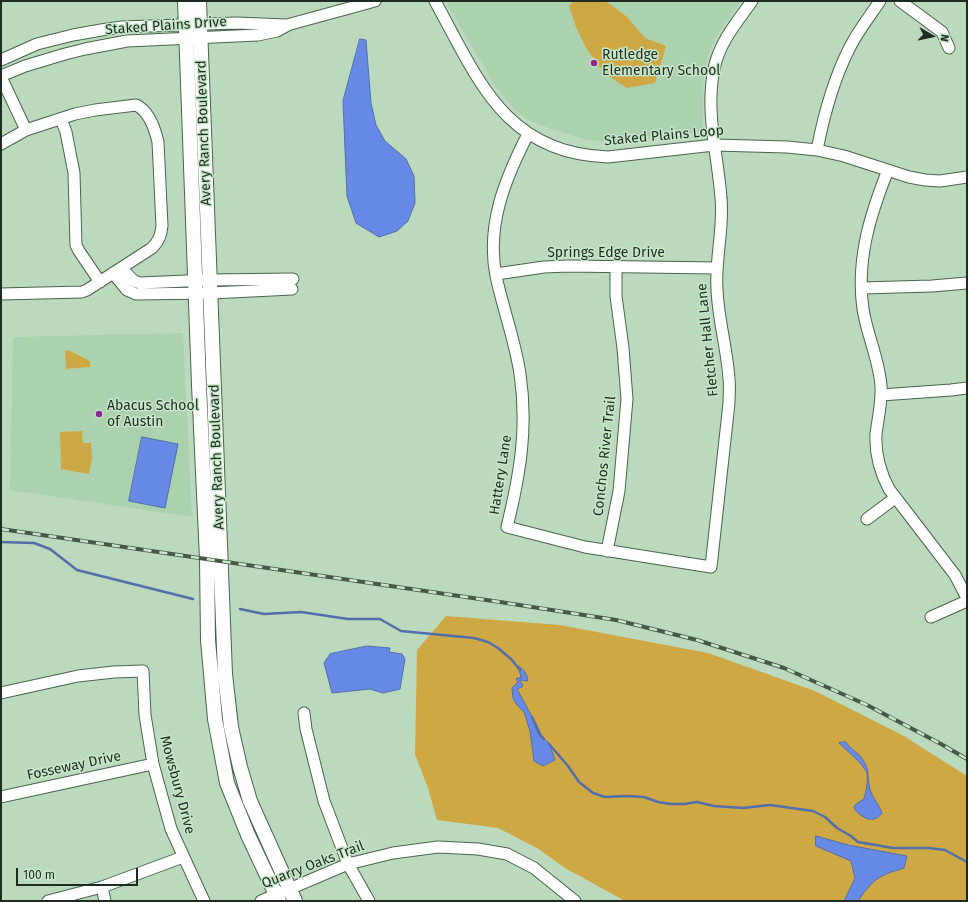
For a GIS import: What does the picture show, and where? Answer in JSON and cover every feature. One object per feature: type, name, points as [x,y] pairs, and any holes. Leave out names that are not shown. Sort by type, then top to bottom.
[{"type":"main road","name":"Avery Ranch Boulevard","points":[[184,1],[193,31],[210,287],[225,674],[231,727],[240,767],[250,801],[292,895]]},
{"type":"main road","name":"Avery Ranch Boulevard","points":[[199,1],[193,31],[195,287],[207,559],[208,640],[215,718],[227,783],[248,835],[277,898]]},
{"type":"street","name":"Staked Plains Drive","points":[[1,60],[37,44],[66,36],[122,27],[258,35],[277,31],[288,25],[375,1]]},
{"type":"street","name":"Staked Plains Loop","points":[[435,1],[489,96],[505,115],[528,134],[569,152],[596,157],[623,156],[714,145],[772,146],[817,150],[844,156],[909,177],[925,180],[940,181],[967,177]]},
{"type":"street","name":"Fletcher Hall Lane","points":[[711,567],[730,403],[729,378],[718,306],[717,268],[722,219],[722,198],[714,145],[711,85],[714,68],[720,49],[730,31],[752,1]]},
{"type":"street","points":[[817,150],[830,96],[838,74],[850,47],[880,1]]},
{"type":"street","points":[[900,1],[942,32],[949,48]]},
{"type":"street","name":"Staked Plains Drive","points":[[1,76],[25,66],[85,48],[193,31]]},
{"type":"street","points":[[1,76],[26,130]]},
{"type":"street","points":[[1,144],[26,130],[95,110],[136,105],[142,108],[156,134],[158,142],[162,226],[158,242],[152,248],[82,292],[1,294]]},
{"type":"street","points":[[61,119],[66,132],[74,173],[76,245],[100,282]]},
{"type":"street","name":"Hattery Lane","points":[[528,134],[506,179],[500,199],[494,240],[496,274],[516,351],[520,374],[524,424],[518,482],[507,527],[585,547],[711,567]]},
{"type":"street","points":[[888,170],[868,224],[864,248],[862,288],[864,314],[880,382],[881,395],[876,435],[877,457],[882,476],[894,498],[955,575],[967,599],[931,617]]},
{"type":"street","name":"Springs Edge Drive","points":[[496,274],[544,267],[717,268]]},
{"type":"street","name":"Conchos River Trail","points":[[608,551],[619,491],[627,399],[623,348],[616,296],[616,267]]},
{"type":"street","points":[[117,271],[140,283],[195,287],[293,284]]},
{"type":"street","points":[[862,288],[932,286],[967,283]]},
{"type":"street","points":[[881,395],[967,388]]},
{"type":"street","points":[[867,519],[894,498]]},
{"type":"street","name":"Mowsbury Drive","points":[[1,693],[78,676],[114,672],[143,671],[145,715],[153,764],[172,830],[204,901]]},
{"type":"street","points":[[304,713],[306,729],[324,801],[348,864],[369,901]]},
{"type":"street","name":"Fosseway Drive","points":[[1,797],[153,764]]},
{"type":"street","name":"Quarry Oaks Trail","points":[[261,901],[292,895],[348,864],[393,852],[438,847],[478,849],[507,854],[534,868],[575,901]]},
{"type":"street","points":[[48,901],[102,887],[183,857]]},
{"type":"street","points":[[102,887],[105,901]]},
{"type":"shaded area","name":"Rutledge Elementary School","points":[[449,1],[741,1],[720,31],[709,53],[704,73],[703,128],[699,132],[616,143],[584,139],[551,129],[528,120],[514,109],[495,86],[447,4]]},
{"type":"shaded area","points":[[574,1],[606,1],[627,17],[645,38],[666,46],[655,83],[627,88],[605,74],[586,48],[576,27],[569,6]]},
{"type":"shaded area","name":"Abacus School of Austin","points":[[183,333],[192,517],[10,490],[13,337]]},
{"type":"shaded area","points":[[68,350],[90,361],[90,367],[66,369],[65,351]]},
{"type":"shaded area","points":[[82,431],[83,443],[91,443],[92,459],[89,474],[61,469],[60,432]]},
{"type":"shaded area","points":[[446,616],[560,625],[708,653],[815,691],[904,736],[967,776],[967,901],[625,901],[565,868],[537,848],[498,828],[437,820],[428,788],[415,754],[417,650]]},
{"type":"water","points":[[360,39],[366,40],[371,103],[376,125],[385,141],[406,159],[414,176],[415,203],[408,221],[397,231],[379,237],[356,223],[347,196],[343,101]]},
{"type":"water","points":[[142,437],[178,444],[165,508],[129,501]]},
{"type":"water","points":[[367,646],[390,648],[389,652],[402,654],[405,659],[400,689],[383,693],[370,689],[332,693],[324,663],[330,654]]},
{"type":"water","points":[[518,666],[525,672],[528,681],[519,680],[523,685],[517,689],[531,715],[538,734],[549,743],[555,760],[543,766],[534,761],[530,731],[524,712],[516,704],[513,698],[512,688],[518,682],[516,679],[521,678]]},
{"type":"water","points":[[846,742],[861,757],[867,767],[868,781],[871,792],[882,813],[875,819],[868,819],[860,815],[854,808],[855,805],[864,799],[867,787],[867,774],[860,763],[839,743]]},
{"type":"water","points":[[816,836],[848,845],[907,856],[904,868],[888,873],[877,879],[868,887],[858,901],[844,901],[855,878],[851,861],[816,846]]},
{"type":"waterway","points":[[1,542],[34,543],[50,549],[77,570],[193,599]]},
{"type":"waterway","points":[[240,609],[264,614],[301,612],[348,619],[380,619],[401,631],[474,638],[488,642],[498,648],[511,659],[520,670]]},
{"type":"waterway","points":[[532,717],[544,739]]},
{"type":"waterway","points":[[549,744],[568,766],[579,782],[593,793],[605,797],[644,797],[658,802],[671,804],[697,802],[714,806],[743,808],[770,805],[813,811],[825,817],[837,828],[858,842],[893,848],[929,848],[945,850],[967,862]]},
{"type":"railway","points":[[1,529],[616,620],[697,640],[784,668],[867,705],[967,759]]},
{"type":"place","name":"Rutledge Elementary School","points":[[594,63]]},
{"type":"place","name":"Abacus School of Austin","points":[[99,414]]}]
